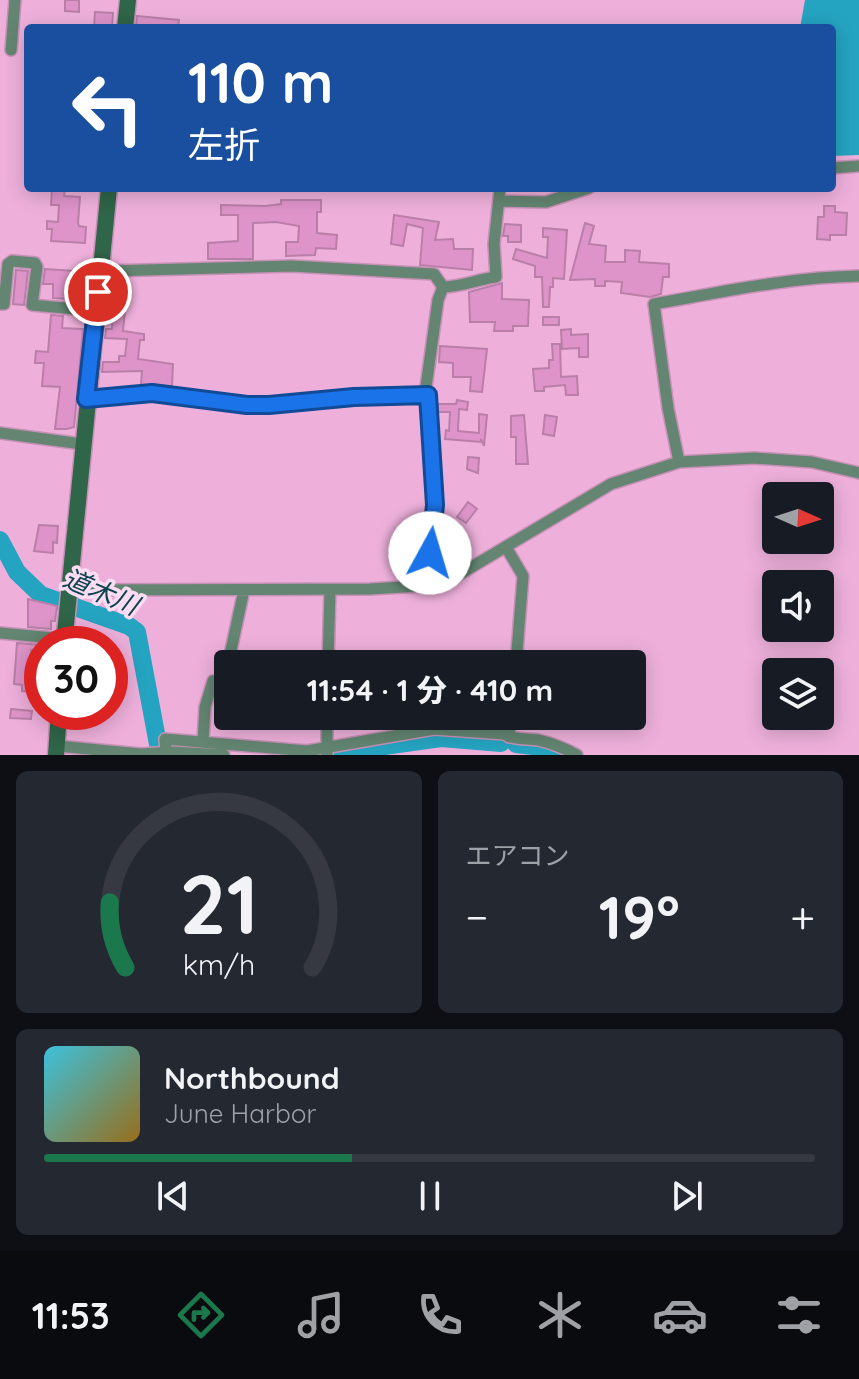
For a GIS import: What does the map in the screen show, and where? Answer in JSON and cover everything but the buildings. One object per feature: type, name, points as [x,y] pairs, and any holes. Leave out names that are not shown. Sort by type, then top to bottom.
[{"type":"main road","points":[[125,24],[128,0]]},
{"type":"main road","points":[[66,626],[109,192]]},
{"type":"main road","points":[[56,750],[58,730]]},
{"type":"street","points":[[11,50],[15,0]]},
{"type":"street","points":[[836,168],[859,166]]},
{"type":"street","points":[[443,287],[461,287],[478,279],[496,277],[494,244],[500,192]]},
{"type":"street","points":[[499,201],[546,202],[577,192]]},
{"type":"street","points":[[0,304],[4,304],[8,264],[12,261],[35,263],[37,267],[32,305],[96,311]]},
{"type":"street","points":[[100,274],[108,271],[330,266],[434,274],[443,287]]},
{"type":"street","points":[[679,462],[668,408],[654,304],[781,282],[826,276],[859,276]]},
{"type":"street","points":[[437,585],[430,553],[435,505],[426,387],[438,300],[443,287]]},
{"type":"street","points":[[86,399],[152,393],[269,405],[354,397],[428,395]]},
{"type":"street","points":[[0,433],[82,444]]},
{"type":"street","points":[[68,601],[244,590],[437,585],[611,484],[679,462],[754,458],[812,462],[859,473]]},
{"type":"street","points":[[506,547],[523,576],[517,650]]},
{"type":"street","points":[[231,650],[244,590]]},
{"type":"street","points":[[328,650],[330,590]]},
{"type":"street","points":[[0,633],[24,636]]},
{"type":"street","points":[[203,742],[205,707],[214,681]]},
{"type":"street","points":[[163,749],[203,742],[327,752],[343,743],[434,729],[504,734],[559,745],[577,755]]},
{"type":"street","points":[[327,730],[327,752]]},
{"type":"street","points":[[509,737],[510,730]]},
{"type":"street","points":[[56,750],[163,749],[224,755]]},
{"type":"water","points":[[805,0],[859,0],[859,155],[836,156],[836,24],[801,24]]},
{"type":"waterway","name":"道木川","points":[[0,540],[17,572],[41,595],[129,626],[137,632],[160,755]]},
{"type":"waterway","points":[[322,755],[441,738],[501,743]]},
{"type":"waterway","points":[[516,744],[561,755]]},
{"type":"route","points":[[98,292],[86,399],[152,393],[269,405],[354,397],[428,395],[435,505],[430,553]]}]
